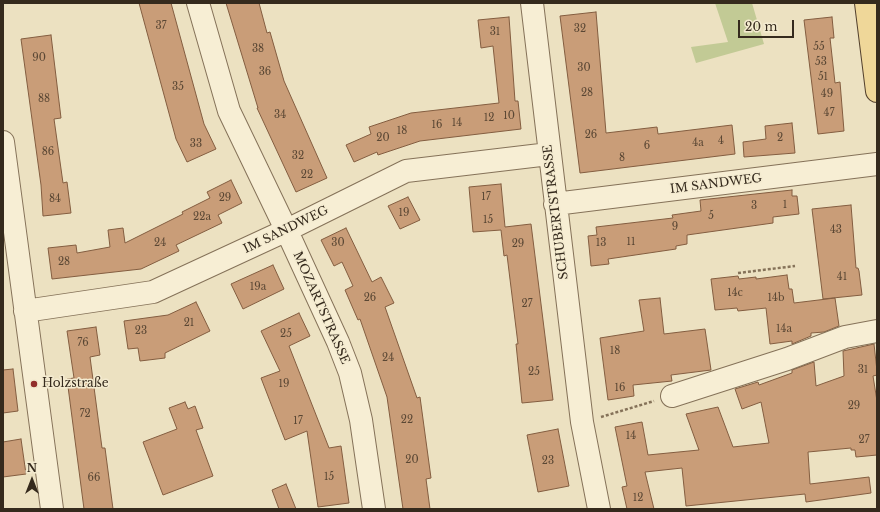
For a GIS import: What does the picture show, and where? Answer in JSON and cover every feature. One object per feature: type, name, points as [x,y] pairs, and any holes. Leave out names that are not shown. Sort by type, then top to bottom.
[{"type":"main road","points":[[866,3],[877,92]]},
{"type":"street","name":"MOZARTSTRASSE","points":[[198,3],[229,111],[287,230],[338,342],[350,373],[361,420],[374,509]]},
{"type":"street","name":"SCHUBERTSTRASSE","points":[[532,3],[582,422],[600,509]]},
{"type":"street","points":[[3,142],[52,509]]},
{"type":"street","name":"IM SANDWEG","points":[[25,311],[153,292],[287,230],[406,171],[549,154]]},
{"type":"street","name":"IM SANDWEG","points":[[555,204],[877,164]]},
{"type":"street","points":[[672,396],[786,359],[845,337],[877,330]]},
{"type":"path","points":[[738,273],[796,266]]},
{"type":"path","points":[[582,422],[672,396]]},
{"type":"green space","points":[[715,3],[752,3],[764,44],[696,63],[691,47],[728,42]]},
{"type":"building","points":[[139,3],[171,3],[204,124],[216,149],[187,162],[176,139]]},
{"type":"building","points":[[226,3],[259,3],[267,33],[270,32],[284,81],[327,178],[296,192],[257,108]]},
{"type":"building","points":[[596,12],[606,133],[657,127],[658,134],[732,125],[735,154],[580,173],[560,16]]},
{"type":"building","points":[[509,17],[515,101],[518,101],[521,129],[420,141],[378,155],[377,152],[354,162],[346,145],[371,134],[369,127],[411,113],[499,103],[493,46],[481,48],[478,20]]},
{"type":"building","points":[[832,17],[834,38],[830,38],[835,83],[840,82],[844,131],[818,134],[804,20]]},
{"type":"building","points":[[51,35],[61,118],[54,119],[63,183],[67,182],[71,213],[43,216],[41,185],[21,39]]},
{"type":"building","points":[[792,123],[795,153],[744,157],[743,142],[766,139],[765,126]]},
{"type":"building","points":[[231,180],[242,203],[218,215],[222,223],[176,245],[179,251],[141,269],[52,279],[48,248],[76,245],[77,253],[110,247],[108,230],[123,228],[125,243],[183,214],[182,212],[210,198],[207,192]]},
{"type":"building","points":[[501,184],[505,227],[531,224],[553,400],[522,403],[516,344],[518,344],[507,255],[504,256],[501,230],[473,232],[469,187]]},
{"type":"building","points":[[792,190],[792,196],[797,196],[799,214],[773,217],[773,223],[687,235],[687,244],[676,246],[676,249],[608,259],[609,264],[591,266],[588,236],[597,235],[596,227],[673,218],[672,215],[701,211],[700,200]]},
{"type":"building","points":[[408,197],[420,220],[400,229],[388,206]]},
{"type":"building","points":[[851,205],[856,268],[858,268],[859,271],[862,295],[823,299],[812,209]]},
{"type":"building","points":[[346,228],[372,282],[381,277],[394,303],[385,307],[417,398],[420,397],[431,478],[426,479],[430,509],[403,509],[387,397],[360,319],[358,320],[345,290],[353,286],[342,262],[334,266],[321,240]]},
{"type":"building","points":[[273,265],[284,289],[243,309],[231,284]]},
{"type":"building","points":[[787,275],[789,289],[792,289],[794,303],[835,298],[839,326],[824,332],[811,333],[811,336],[792,344],[792,341],[770,344],[766,308],[738,311],[737,308],[715,310],[711,279],[738,276],[739,279],[756,277],[756,279]]},
{"type":"building","points":[[660,298],[664,334],[705,329],[711,370],[671,375],[672,381],[633,385],[634,396],[608,400],[600,338],[644,331],[639,300]]},
{"type":"building","points":[[196,302],[210,331],[165,353],[165,358],[140,361],[138,348],[128,349],[124,321],[168,315]]},
{"type":"building","points":[[299,313],[310,336],[289,346],[329,448],[341,446],[349,503],[318,507],[307,431],[285,440],[261,378],[280,371],[261,331]]},
{"type":"building","points":[[96,327],[100,355],[90,357],[102,448],[105,448],[113,509],[84,509],[67,379],[74,378],[67,331]]},
{"type":"building","points":[[874,344],[877,371],[877,375],[873,376],[877,401],[877,455],[856,457],[855,450],[851,450],[851,448],[808,452],[810,484],[869,477],[871,493],[806,502],[805,494],[686,506],[682,468],[645,472],[654,509],[627,509],[622,487],[627,486],[615,427],[642,422],[648,455],[699,450],[686,414],[718,407],[733,447],[769,443],[761,402],[742,409],[735,389],[758,382],[759,385],[792,373],[792,370],[814,362],[816,386],[844,376],[843,351]]},
{"type":"building","points":[[13,369],[18,411],[3,413],[3,370]]},
{"type":"building","points":[[185,402],[188,409],[195,406],[203,428],[196,430],[213,476],[163,495],[143,442],[177,429],[169,408]]},
{"type":"building","points":[[558,429],[569,486],[538,492],[527,435]]},
{"type":"building","points":[[21,439],[26,474],[3,477],[3,442]]},
{"type":"building","points":[[286,484],[296,509],[279,509],[272,490]]},
{"type":"place","name":"Holzstraße","points":[[34,384]]}]
